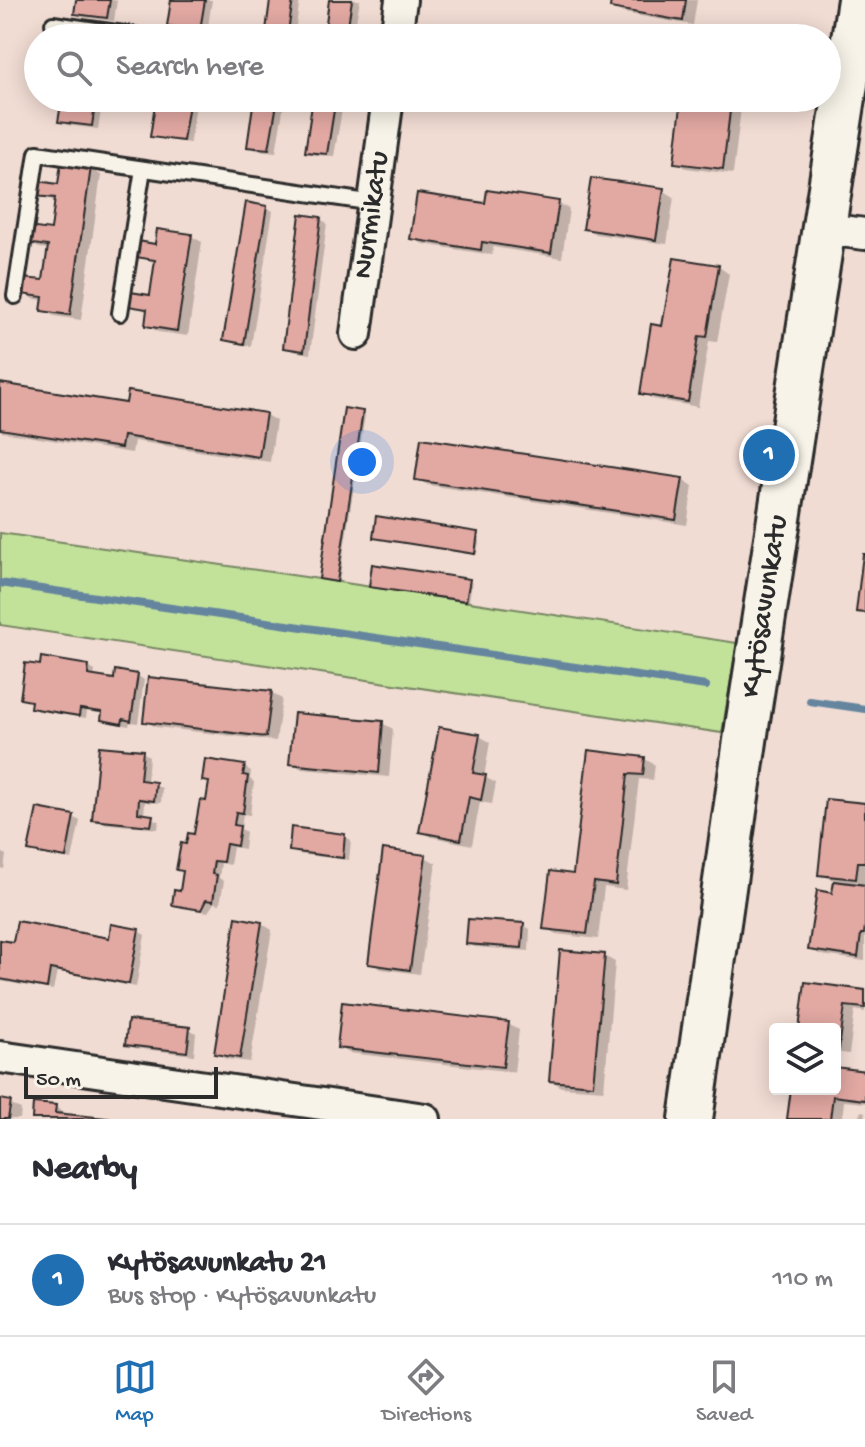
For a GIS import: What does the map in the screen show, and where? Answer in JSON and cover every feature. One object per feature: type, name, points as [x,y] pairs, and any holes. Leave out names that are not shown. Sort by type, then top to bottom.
[{"type":"street","points":[[398,24],[401,0]]},
{"type":"street","name":"Kytösavunkatu","points":[[691,1119],[748,720],[859,0]]},
{"type":"street","name":"Nurmikatu","points":[[356,334],[386,112]]},
{"type":"street","points":[[824,229],[865,234]]},
{"type":"street","points":[[0,1057],[425,1119]]},
{"type":"lane","points":[[15,296],[37,153],[374,203]]},
{"type":"lane","points":[[120,313],[143,169]]},
{"type":"green space","points":[[0,533],[737,643],[722,733],[0,625]]},
{"type":"building","points":[[76,0],[110,0],[107,18],[74,14]]},
{"type":"building","points":[[171,0],[205,0],[201,24],[167,24]]},
{"type":"building","points":[[270,0],[293,0],[289,24],[267,24]]},
{"type":"building","points":[[329,0],[352,0],[348,24],[326,24]]},
{"type":"building","points":[[611,0],[686,0],[683,21],[610,8]]},
{"type":"building","points":[[60,112],[94,112],[92,126],[58,122]]},
{"type":"building","points":[[154,112],[188,112],[183,141],[150,137]]},
{"type":"building","points":[[252,112],[276,112],[269,149],[247,147]]},
{"type":"building","points":[[311,112],[334,112],[327,154],[305,152]]},
{"type":"building","points":[[680,112],[730,112],[723,169],[674,163]]},
{"type":"building","points":[[61,163],[91,167],[70,315],[41,311],[43,297],[21,294],[23,278],[43,280],[48,246],[26,243],[28,227],[51,230],[55,198],[36,196],[38,181],[58,184]]},
{"type":"building","points":[[591,178],[664,188],[656,240],[583,229]]},
{"type":"building","points":[[487,190],[559,201],[551,253],[482,242],[481,250],[410,239],[417,193],[485,203]]},
{"type":"building","points":[[246,202],[267,206],[244,344],[223,340]]},
{"type":"building","points":[[300,214],[321,217],[304,351],[283,348]]},
{"type":"building","points":[[157,229],[192,234],[177,331],[145,326],[147,309],[128,306],[130,292],[150,295],[155,260],[136,257],[138,241],[155,244]]},
{"type":"building","points":[[674,258],[719,265],[707,337],[699,336],[688,402],[640,394],[651,324],[662,326]]},
{"type":"building","points":[[0,383],[126,403],[128,391],[266,413],[259,457],[123,436],[121,448],[0,429]]},
{"type":"building","points":[[344,408],[363,411],[337,582],[319,579]]},
{"type":"building","points":[[421,438],[683,478],[676,520],[415,480]]},
{"type":"building","points":[[376,516],[478,532],[475,554],[373,538]]},
{"type":"building","points":[[865,554],[865,613],[856,612]]},
{"type":"building","points":[[372,564],[470,579],[466,601],[369,587]]},
{"type":"building","points":[[41,657],[89,665],[88,675],[114,679],[115,670],[138,674],[131,721],[123,719],[122,724],[101,720],[102,712],[80,709],[79,716],[30,708],[31,701],[20,699],[25,663],[40,665]]},
{"type":"building","points":[[148,677],[272,691],[266,737],[143,722]]},
{"type":"building","points":[[294,713],[383,721],[379,773],[289,764]]},
{"type":"building","points":[[439,727],[480,734],[473,773],[486,775],[481,800],[469,797],[461,840],[419,832]]},
{"type":"building","points":[[99,746],[143,750],[140,780],[156,782],[154,801],[139,799],[138,813],[153,815],[151,826],[92,820]]},
{"type":"building","points":[[588,750],[645,757],[643,775],[628,774],[616,885],[594,882],[587,934],[543,929],[550,871],[573,874]]},
{"type":"building","points":[[205,759],[245,765],[243,775],[248,776],[243,813],[236,812],[234,825],[240,826],[237,846],[226,844],[223,862],[214,861],[212,874],[217,875],[213,901],[206,900],[201,910],[172,905],[174,890],[180,891],[183,871],[176,870],[181,843],[186,844],[188,833],[194,834],[200,800],[206,801],[209,782],[202,781]]},
{"type":"building","points":[[826,799],[865,803],[865,862],[858,862],[856,879],[818,875]]},
{"type":"building","points":[[37,808],[74,815],[66,858],[28,851]]},
{"type":"building","points":[[291,827],[345,834],[343,858],[289,851]]},
{"type":"building","points":[[383,849],[426,855],[410,970],[368,964]]},
{"type":"building","points":[[834,881],[865,885],[865,926],[858,957],[808,950],[817,890],[832,893]]},
{"type":"building","points":[[236,917],[262,922],[240,1058],[214,1054]]},
{"type":"building","points":[[468,919],[524,923],[522,948],[466,944]]},
{"type":"building","points":[[17,921],[109,938],[111,924],[139,929],[129,984],[50,969],[47,988],[0,979],[0,940],[13,942]]},
{"type":"building","points":[[560,950],[605,954],[593,1085],[549,1081]]},
{"type":"building","points":[[805,982],[865,990],[865,1008],[845,1006],[841,1035],[841,1023],[800,1023]]},
{"type":"building","points":[[342,1002],[509,1022],[503,1067],[337,1048]]},
{"type":"building","points":[[128,1020],[190,1027],[187,1052],[125,1045]]},
{"type":"building","points":[[841,1068],[865,1071],[865,1100],[833,1096],[830,1119],[787,1119],[790,1095],[841,1095]]},
{"type":"building","points":[[0,1099],[11,1101],[8,1119],[0,1119]]},
{"type":"building","points":[[33,1103],[56,1105],[55,1113],[117,1119],[32,1119]]},
{"type":"waterway","points":[[0,583],[706,686]]},
{"type":"waterway","points":[[810,701],[865,709]]},
{"type":"place","name":"Kytösavunkatu 21","points":[[769,455]]}]
